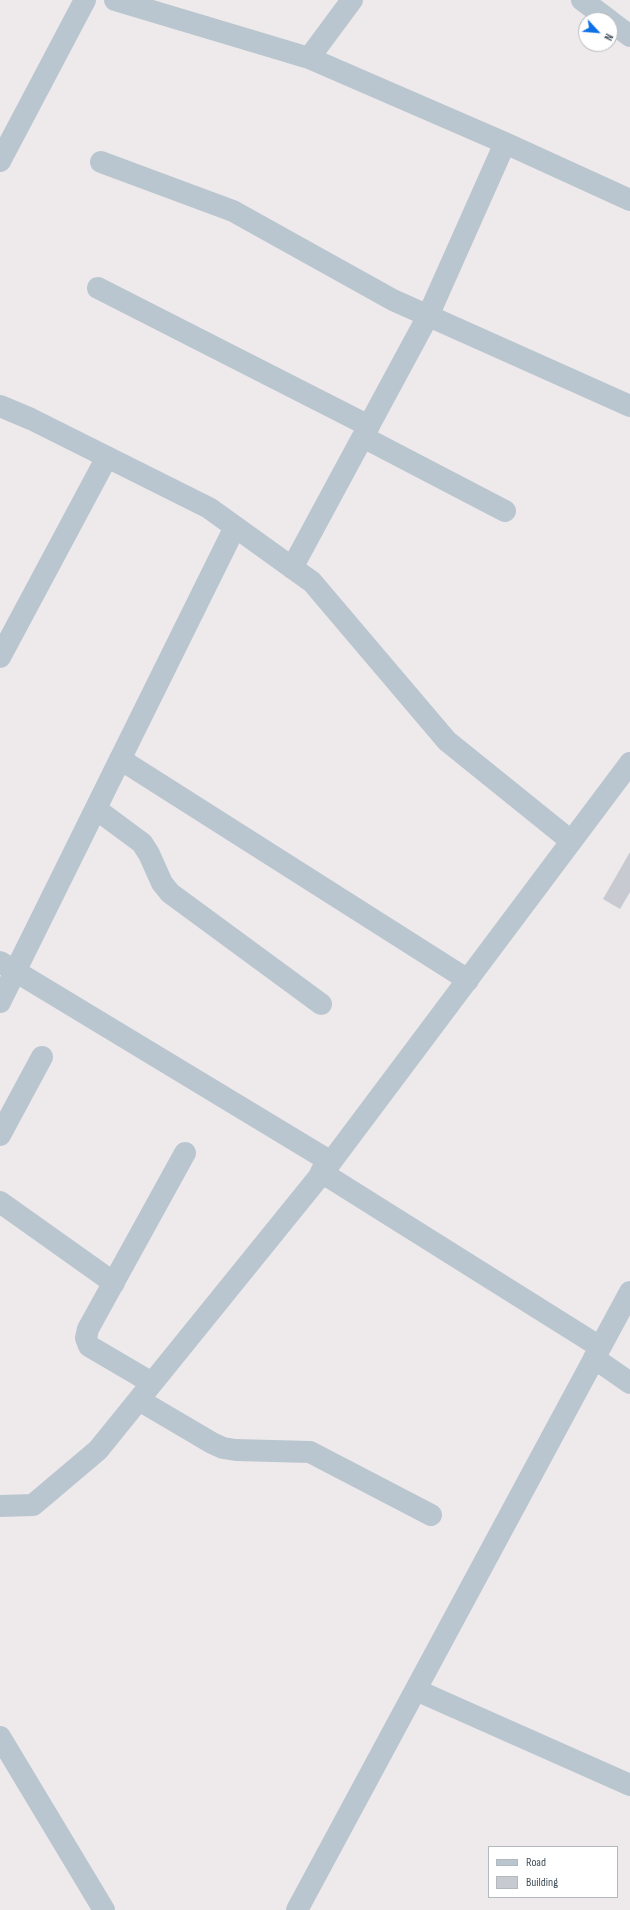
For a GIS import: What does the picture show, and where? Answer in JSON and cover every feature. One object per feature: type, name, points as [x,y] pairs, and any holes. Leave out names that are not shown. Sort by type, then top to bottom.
[{"type":"street","points":[[0,162],[85,0]]},
{"type":"street","points":[[115,0],[310,58],[505,143],[630,200]]},
{"type":"street","points":[[310,58],[352,0]]},
{"type":"street","points":[[582,0],[597,12]]},
{"type":"street","points":[[618,27],[630,36]]},
{"type":"street","points":[[292,568],[428,316],[505,143]]},
{"type":"street","points":[[102,162],[233,210],[392,300],[630,406]]},
{"type":"street","points":[[98,288],[366,431],[505,511]]},
{"type":"street","points":[[0,406],[31,419],[209,508],[312,582],[447,741],[571,841]]},
{"type":"street","points":[[0,656],[107,457]]},
{"type":"street","points":[[0,1002],[8,967],[96,809],[235,527]]},
{"type":"street","points":[[120,759],[468,980]]},
{"type":"street","points":[[0,1506],[33,1505],[98,1450],[326,1167],[630,763]]},
{"type":"street","points":[[96,809],[142,843],[149,854],[162,882],[170,893],[321,1004]]},
{"type":"street","points":[[8,967],[326,1167],[597,1353],[630,1383]]},
{"type":"street","points":[[0,1135],[42,1057]]},
{"type":"street","points":[[152,1383],[89,1346],[86,1338],[88,1329],[185,1153]]},
{"type":"street","points":[[0,1202],[114,1283]]},
{"type":"street","points":[[297,1910],[630,1292]]},
{"type":"street","points":[[139,1400],[223,1448],[236,1450],[310,1452],[431,1515]]},
{"type":"street","points":[[416,1690],[630,1785]]},
{"type":"street","points":[[0,1737],[104,1910]]},
{"type":"building","points":[[630,852],[630,892],[620,909],[603,899]]}]
